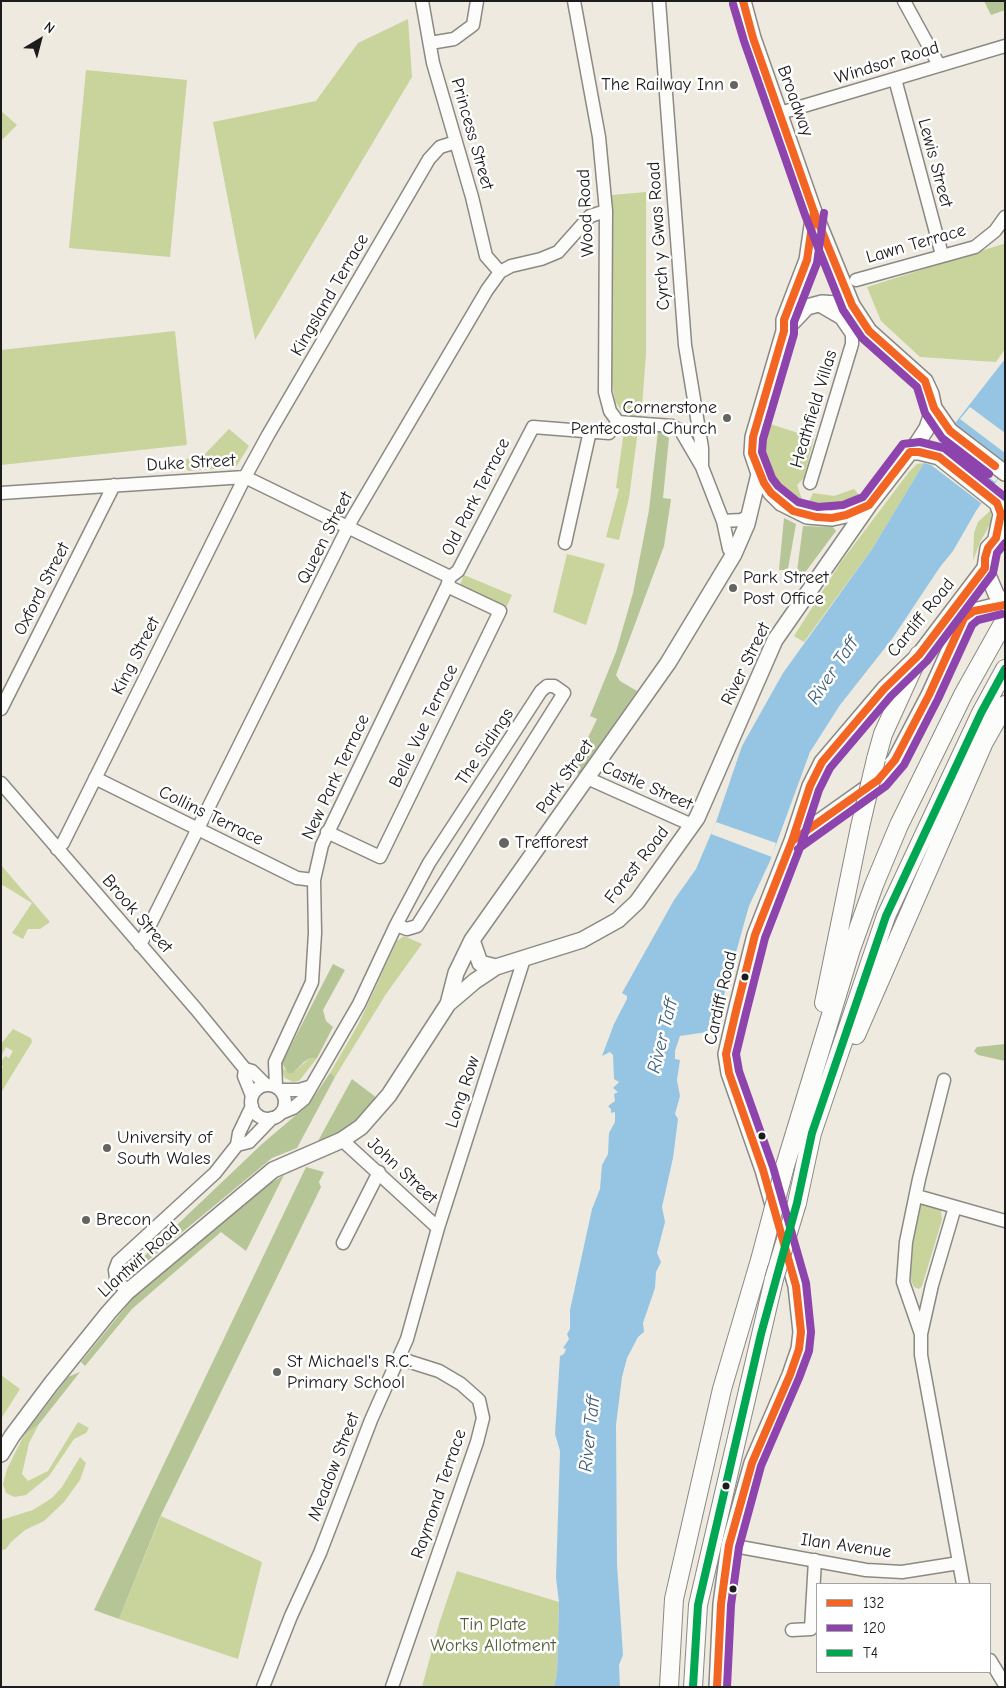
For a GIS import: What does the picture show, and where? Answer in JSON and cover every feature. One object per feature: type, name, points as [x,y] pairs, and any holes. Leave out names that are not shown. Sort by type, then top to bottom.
[{"type":"highway","points":[[804,1132],[851,949],[874,885],[899,824],[1004,610]]},
{"type":"highway","points":[[693,1687],[698,1605],[774,1279],[797,1202],[804,1132],[860,827],[883,734],[919,655]]},
{"type":"highway","points":[[804,1132],[886,916],[981,713],[1005,669]]},
{"type":"highway","points":[[669,1687],[674,1599],[722,1389],[786,1166],[804,1132],[984,742],[1005,705]]},
{"type":"main road","name":"Broadway","points":[[743,1],[753,38],[814,212],[852,304]]},
{"type":"main road","points":[[759,474],[752,453],[753,437],[784,331],[784,320],[807,260],[814,212]]},
{"type":"main road","points":[[784,331],[801,311],[817,304],[852,304],[869,331],[925,381],[931,394],[934,408],[950,431],[1004,473]]},
{"type":"main road","name":"River Street","points":[[692,825],[775,640],[869,505],[927,428],[934,408]]},
{"type":"main road","points":[[910,452],[932,454],[939,457],[997,503],[1001,514],[1000,535],[988,548],[985,568],[1004,610]]},
{"type":"main road","name":"River Street","points":[[759,474],[771,493],[781,503],[807,516],[832,518],[846,515],[869,505]]},
{"type":"main road","name":"Park Street","points":[[342,1140],[361,1128],[390,1095],[448,1004],[456,973],[472,940],[668,663],[734,554],[749,516],[759,474]]},
{"type":"main road","name":"Cardiff Road","points":[[717,1687],[721,1604],[729,1545],[752,1463],[790,1375],[799,1349],[801,1332],[796,1286],[763,1170],[734,1091],[726,1054],[755,935],[792,841],[810,786],[822,762],[884,689],[919,655],[985,568]]},
{"type":"main road","name":"Cardiff Road","points":[[792,841],[878,780],[899,752],[944,664],[957,629],[964,618],[974,611],[1004,610]]},
{"type":"main road","name":"Forest Road","points":[[448,1004],[475,981],[496,967],[523,963],[582,940],[618,920],[651,884],[692,825]]},
{"type":"main road","points":[[472,940],[480,963],[496,967]]},
{"type":"main road","name":"Llantwit Road","points":[[1,1454],[58,1374],[128,1292],[273,1170],[342,1140]]},
{"type":"street","name":"Princess Street","points":[[422,1],[433,63],[486,256],[500,272]]},
{"type":"street","points":[[430,43],[454,39],[473,25],[477,1]]},
{"type":"street","name":"Wood Road","points":[[574,1],[599,137],[606,211],[605,392],[610,411],[618,422]]},
{"type":"street","name":"Cyrch y Gwas Road","points":[[659,1],[685,346],[702,448],[702,467]]},
{"type":"street","points":[[904,1],[939,65]]},
{"type":"street","name":"Windsor Road","points":[[780,113],[1005,46]]},
{"type":"street","name":"Lewis Street","points":[[895,79],[942,255]]},
{"type":"street","name":"Kingsland Terrace","points":[[245,477],[429,159],[440,147],[456,142]]},
{"type":"street","points":[[500,272],[511,266],[541,259],[558,252],[590,216],[606,211]]},
{"type":"street","name":"Lawn Terrace","points":[[856,280],[975,247],[995,231],[1005,217]]},
{"type":"street","name":"Queen Street","points":[[140,945],[349,527],[487,290],[500,272]]},
{"type":"street","name":"Heathfield Villas","points":[[810,483],[852,344],[852,334],[841,318],[817,304]]},
{"type":"street","name":"Heathfield Villas","points":[[852,344],[869,331]]},
{"type":"street","points":[[565,543],[590,431],[608,433],[618,422],[672,426],[680,431],[702,467],[723,521],[729,549],[734,554]]},
{"type":"street","name":"Old Park Terrace","points":[[449,581],[458,571],[531,430],[538,426],[590,431]]},
{"type":"street","name":"Duke Street","points":[[1,493],[245,477],[349,527],[449,581]]},
{"type":"street","name":"King Street","points":[[57,848],[63,843],[245,477]]},
{"type":"street","name":"Oxford Street","points":[[1,709],[114,485]]},
{"type":"street","points":[[723,521],[741,520],[749,516]]},
{"type":"street","name":"New Park Terrace","points":[[274,1087],[276,1062],[312,982],[315,933],[314,880],[319,854],[327,832],[449,581]]},
{"type":"street","name":"Belle Vue Terrace","points":[[327,832],[380,857],[500,611],[449,581]]},
{"type":"street","name":"The Sidings","points":[[237,1145],[249,1142],[277,1115],[293,1108],[304,1099],[309,1087],[359,1004],[396,925],[429,863],[541,691],[547,686],[554,686],[564,693],[417,926],[407,929],[396,925]]},
{"type":"street","name":"Collins Terrace","points":[[95,778],[296,878],[314,880]]},
{"type":"street","name":"Castle Street","points":[[587,778],[692,825]]},
{"type":"street","name":"Brook Street","points":[[1,784],[245,1069],[252,1071],[274,1087]]},
{"type":"street","name":"Long Row","points":[[438,1228],[523,963]]},
{"type":"street","name":"Brook Street","points":[[245,1069],[244,1076],[252,1101]]},
{"type":"street","points":[[921,1334],[903,1282],[906,1242],[917,1196],[918,1179],[944,1080]]},
{"type":"street","points":[[252,1101],[260,1116],[277,1115],[284,1099],[274,1087]]},
{"type":"street","points":[[128,1292],[116,1278],[115,1270],[118,1262],[215,1172],[237,1145],[238,1133],[256,1089],[274,1087],[299,1090],[309,1087]]},
{"type":"street","name":"John Street","points":[[342,1140],[380,1172],[438,1228]]},
{"type":"street","points":[[343,1243],[380,1172]]},
{"type":"street","points":[[917,1196],[1005,1220]]},
{"type":"street","points":[[955,1207],[932,1285],[921,1334],[921,1355],[963,1583]]},
{"type":"street","name":"Meadow Street","points":[[263,1687],[290,1616],[320,1553],[371,1420],[407,1339],[438,1228]]},
{"type":"street","name":"Raymond Terrace","points":[[392,1687],[483,1418],[479,1400],[460,1384],[439,1371],[398,1358]]},
{"type":"street","name":"Ilan Avenue","points":[[729,1545],[866,1570],[902,1572],[959,1563]]},
{"type":"street","points":[[792,1630],[811,1629],[815,1560]]},
{"type":"street","points":[[991,1662],[1005,1685]]},
{"type":"green space","points":[[984,1],[1005,1],[1005,10],[991,15]]},
{"type":"green space","points":[[408,19],[412,77],[255,340],[213,122],[316,101],[358,43]]},
{"type":"green space","points":[[86,70],[187,80],[170,257],[69,248]]},
{"type":"green space","points":[[1,111],[17,125],[1,141]]},
{"type":"green space","points":[[646,192],[646,354],[641,419],[622,412],[615,401],[612,383],[612,195]]},
{"type":"green space","points":[[1003,244],[1005,245],[1005,349],[996,362],[920,357],[881,321],[867,287]]},
{"type":"green space","points":[[175,331],[187,445],[1,465],[1,350]]},
{"type":"green space","points":[[767,423],[814,438],[804,478],[797,485],[803,502],[784,492],[773,476],[765,459],[763,446]]},
{"type":"green space","points":[[229,429],[249,446],[236,467],[189,471],[182,466],[181,460],[203,456]]},
{"type":"green space","points":[[629,429],[638,430],[629,498],[619,540],[606,537],[619,489],[616,488],[624,431]]},
{"type":"green space","points":[[658,431],[669,438],[663,498],[671,499],[664,546],[616,675],[620,681],[637,691],[579,774],[574,772],[566,783],[597,719],[590,716],[616,652],[633,593],[649,510]]},
{"type":"green space","points":[[924,463],[872,549],[804,642],[794,636],[841,562],[909,472],[917,464]]},
{"type":"green space","points":[[854,489],[860,496],[848,502],[835,506],[808,504],[813,493],[834,496]]},
{"type":"green space","points":[[991,510],[991,523],[980,542],[973,561],[974,533],[978,522]]},
{"type":"green space","points":[[784,518],[796,524],[786,580],[786,570],[779,570]]},
{"type":"green space","points":[[803,526],[833,527],[836,531],[795,586]]},
{"type":"green space","points":[[567,554],[605,564],[586,625],[553,612]]},
{"type":"green space","points":[[464,575],[512,595],[505,610],[459,587]]},
{"type":"green space","points":[[1,865],[50,922],[40,929],[28,929],[23,939],[12,933],[32,903],[1,884]]},
{"type":"green space","points":[[404,936],[422,944],[386,994],[335,1077],[330,1073],[359,1023],[397,941]]},
{"type":"green space","points":[[333,964],[345,970],[323,1010],[326,1021],[333,1027],[317,1058],[310,1058],[293,1073],[288,1073],[282,1063]]},
{"type":"green space","points":[[13,1029],[31,1038],[32,1042],[2,1091],[1,1071],[3,1067],[1,1062],[5,1056],[9,1058],[13,1051],[6,1047],[1,1056],[1,1044]]},
{"type":"green space","points":[[1005,1044],[1005,1061],[978,1055],[974,1051],[977,1047]]},
{"type":"green space","points":[[310,1058],[317,1058],[299,1081],[293,1082],[285,1078],[281,1072],[282,1063],[284,1069],[293,1073]]},
{"type":"green space","points":[[330,1073],[335,1077],[297,1148],[272,1158],[140,1267],[137,1263],[262,1144],[309,1104]]},
{"type":"green space","points":[[352,1079],[377,1098],[361,1118],[349,1128],[318,1141]]},
{"type":"green space","points":[[306,1167],[324,1172],[319,1182],[321,1187],[161,1515],[119,1619],[94,1610]]},
{"type":"green space","points":[[284,1175],[246,1251],[221,1232],[132,1309],[85,1366],[81,1362],[133,1298],[261,1189]]},
{"type":"green space","points":[[926,1202],[941,1210],[942,1220],[922,1286],[919,1289],[914,1287],[911,1281],[911,1241],[919,1206]]},
{"type":"green space","points":[[80,1372],[39,1424],[24,1435],[68,1377]]},
{"type":"green space","points":[[1,1375],[20,1389],[1,1419]]},
{"type":"green space","points":[[78,1422],[89,1428],[86,1433],[74,1439],[49,1476],[26,1495],[14,1497],[6,1493],[3,1484],[7,1469],[24,1435],[39,1424],[29,1443],[22,1474],[28,1481],[48,1471]]},
{"type":"green space","points":[[80,1457],[86,1463],[80,1480],[64,1502],[44,1521],[25,1530],[5,1550],[1,1549],[1,1520],[33,1510],[52,1498],[62,1487]]},
{"type":"green space","points":[[161,1516],[262,1562],[238,1659],[119,1619]]},
{"type":"green space","name":"Tin Plate Works Allotment","points":[[457,1571],[559,1602],[557,1674],[554,1687],[422,1687],[439,1624]]},
{"type":"water","name":"River Taff","points":[[1005,359],[1005,469],[976,511],[953,551],[940,567],[892,639],[840,705],[810,752],[770,861],[749,906],[719,1013],[707,1032],[680,1036],[675,1051],[675,1059],[680,1060],[677,1080],[680,1096],[675,1114],[678,1119],[673,1158],[662,1207],[665,1222],[657,1253],[661,1262],[656,1272],[655,1288],[643,1323],[644,1332],[638,1337],[627,1358],[622,1377],[616,1425],[617,1564],[623,1655],[619,1665],[620,1687],[554,1687],[557,1674],[559,1602],[556,1578],[560,1451],[555,1434],[560,1356],[564,1354],[566,1349],[563,1348],[569,1339],[567,1334],[570,1329],[570,1310],[592,1209],[600,1189],[602,1165],[608,1154],[609,1133],[615,1122],[615,1112],[611,1113],[611,1109],[608,1106],[615,1101],[614,1094],[618,1092],[613,1088],[619,1082],[614,1079],[613,1055],[610,1052],[602,1056],[614,1024],[627,999],[627,996],[622,993],[674,900],[696,869],[716,822],[742,746],[783,673],[872,549],[924,463]]},
{"type":"pier","points":[[970,407],[1005,433],[1005,453],[960,419]]},
{"type":"pier","points":[[956,425],[1005,462],[1005,469],[995,482],[946,445],[940,444]]},
{"type":"pier","points":[[938,446],[992,487],[981,503],[931,465],[924,463]]},
{"type":"pier","points":[[716,822],[776,843],[772,857],[711,834]]},
{"type":"transit line","name":"132","points":[[743,1],[753,38],[814,212],[852,305],[869,331],[925,381],[934,408],[950,431],[995,466]]},
{"type":"transit line","name":"120","points":[[733,4],[744,41],[805,215],[843,310],[862,338],[917,387],[925,413],[942,438],[989,474]]},
{"type":"transit line","name":"132","points":[[717,1687],[721,1604],[729,1545],[752,1463],[790,1375],[799,1349],[801,1332],[796,1286],[763,1170],[729,1073],[726,1054],[736,1011],[755,935],[792,841],[810,786],[822,762],[884,689],[919,655],[985,568],[985,558],[988,548],[996,538],[1001,514],[997,503],[939,457],[919,452],[910,452],[869,505],[846,515],[832,518],[816,517],[793,511],[771,493],[764,483],[752,453],[753,437],[784,331],[784,320],[807,260],[814,212]]},
{"type":"transit line","name":"120","points":[[824,213],[817,263],[794,322],[794,334],[763,439],[762,452],[772,478],[778,486],[798,502],[818,507],[843,505],[863,497],[903,444],[920,442],[944,448],[1005,497]]},
{"type":"transit line","name":"120","points":[[727,1687],[731,1605],[739,1547],[761,1466],[799,1378],[809,1351],[811,1332],[806,1283],[773,1167],[739,1071],[736,1054],[765,938],[801,845],[819,790],[830,768],[891,696],[927,661],[993,573],[997,553],[1005,543]]},
{"type":"transit line","name":"132","points":[[792,841],[878,780],[895,760],[929,695],[964,618],[974,611],[1005,605]]},
{"type":"transit line","name":"120","points":[[798,849],[886,786],[904,765],[938,699],[972,625],[978,620],[1002,614]]},
{"type":"transit line","name":"T4","points":[[693,1687],[698,1605],[761,1334],[797,1203],[812,1133],[886,916],[981,713],[1005,669]]},
{"type":"place","name":"The Railway Inn","points":[[734,85]]},
{"type":"place","name":"Cornerstone Pentecostal Church","points":[[727,418]]},
{"type":"place","name":"Park Street Post Office","points":[[733,588]]},
{"type":"place","name":"Trefforest","points":[[504,843]]},
{"type":"place","name":"University of South Wales","points":[[107,1148]]},
{"type":"place","name":"Brecon","points":[[86,1220]]},
{"type":"place","name":"St Michael's R.C. Primary School","points":[[277,1372]]}]
